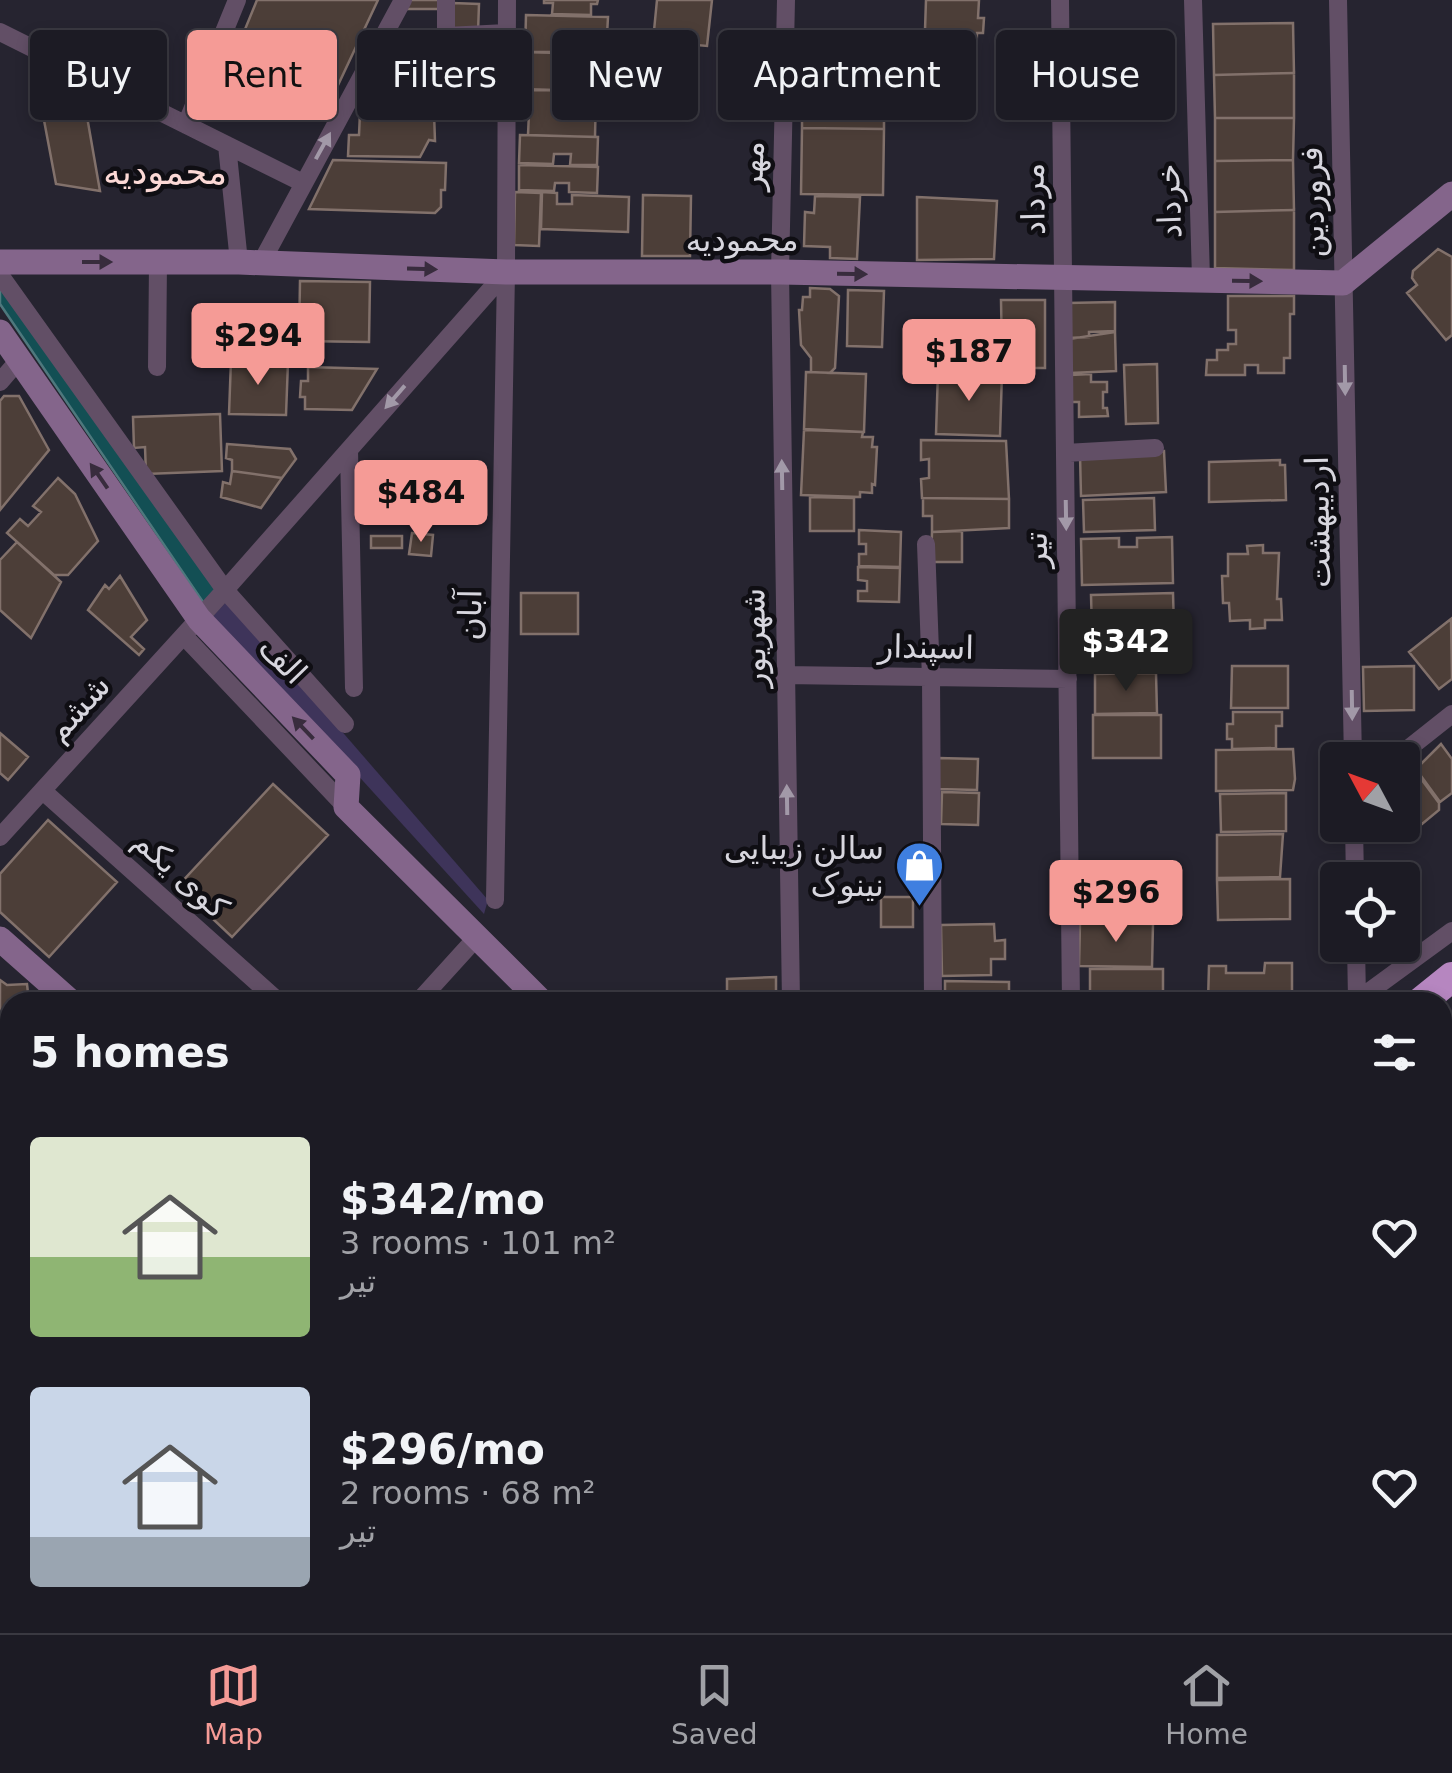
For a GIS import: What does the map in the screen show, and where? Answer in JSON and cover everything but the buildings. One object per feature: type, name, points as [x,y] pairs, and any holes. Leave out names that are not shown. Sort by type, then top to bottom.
[{"type":"street","points":[[186,125],[237,0]]},
{"type":"street","points":[[250,263],[303,183],[403,0]]},
{"type":"street","points":[[446,0],[446,30]]},
{"type":"street","name":"آبان","points":[[507,0],[507,30]]},
{"type":"street","name":"مهر","points":[[780,272],[786,0]]},
{"type":"street","name":"مرداد","points":[[1060,0],[1064,278]]},
{"type":"street","name":"خرداد","points":[[1193,0],[1201,280]]},
{"type":"street","name":"فروردین","points":[[1338,0],[1343,283]]},
{"type":"street","points":[[0,32],[30,47]]},
{"type":"street","points":[[167,115],[303,183]]},
{"type":"street","name":"آبان","points":[[495,900],[507,120]]},
{"type":"street","points":[[227,145],[250,263]]},
{"type":"street","points":[[1343,283],[1452,194]]},
{"type":"street","name":"محمودیه","points":[[0,262],[1343,283]]},
{"type":"street","points":[[157,368],[158,262]]},
{"type":"street","name":"ششم","points":[[0,837],[226,590],[506,272]]},
{"type":"street","name":"شهریور","points":[[780,272],[791,992]]},
{"type":"street","points":[[0,275],[226,590],[345,724]]},
{"type":"street","name":"تیر","points":[[1064,278],[1071,992]]},
{"type":"street","name":"اردیبهشت","points":[[1343,283],[1353,742]]},
{"type":"street","name":"الف","points":[[0,332],[192,627],[348,776],[346,807],[532,992]]},
{"type":"street","points":[[0,382],[18,361]]},
{"type":"street","points":[[1065,453],[1155,448]]},
{"type":"street","points":[[349,450],[354,688]]},
{"type":"street","points":[[926,544],[933,992]]},
{"type":"street","name":"اسپندار","points":[[784,674],[1068,679]]},
{"type":"street","points":[[1417,742],[1452,714]]},
{"type":"street","name":"کوی یکم","points":[[43,791],[268,992]]},
{"type":"street","points":[[1368,992],[1452,931]]},
{"type":"street","points":[[427,992],[477,937]]},
{"type":"street","points":[[0,938],[60,992]]},
{"type":"street","points":[[1356,962],[1356,992]]},
{"type":"shaded area","points":[[0,285],[218,590],[205,605],[0,304]]},
{"type":"shaded area","points":[[228,600],[488,900],[484,914],[213,616]]},
{"type":"place","name":"سالن زیبایی نینوک","points":[[919,908]]},
{"type":"district","name":"محمودیه","points":[[165,172]]}]
